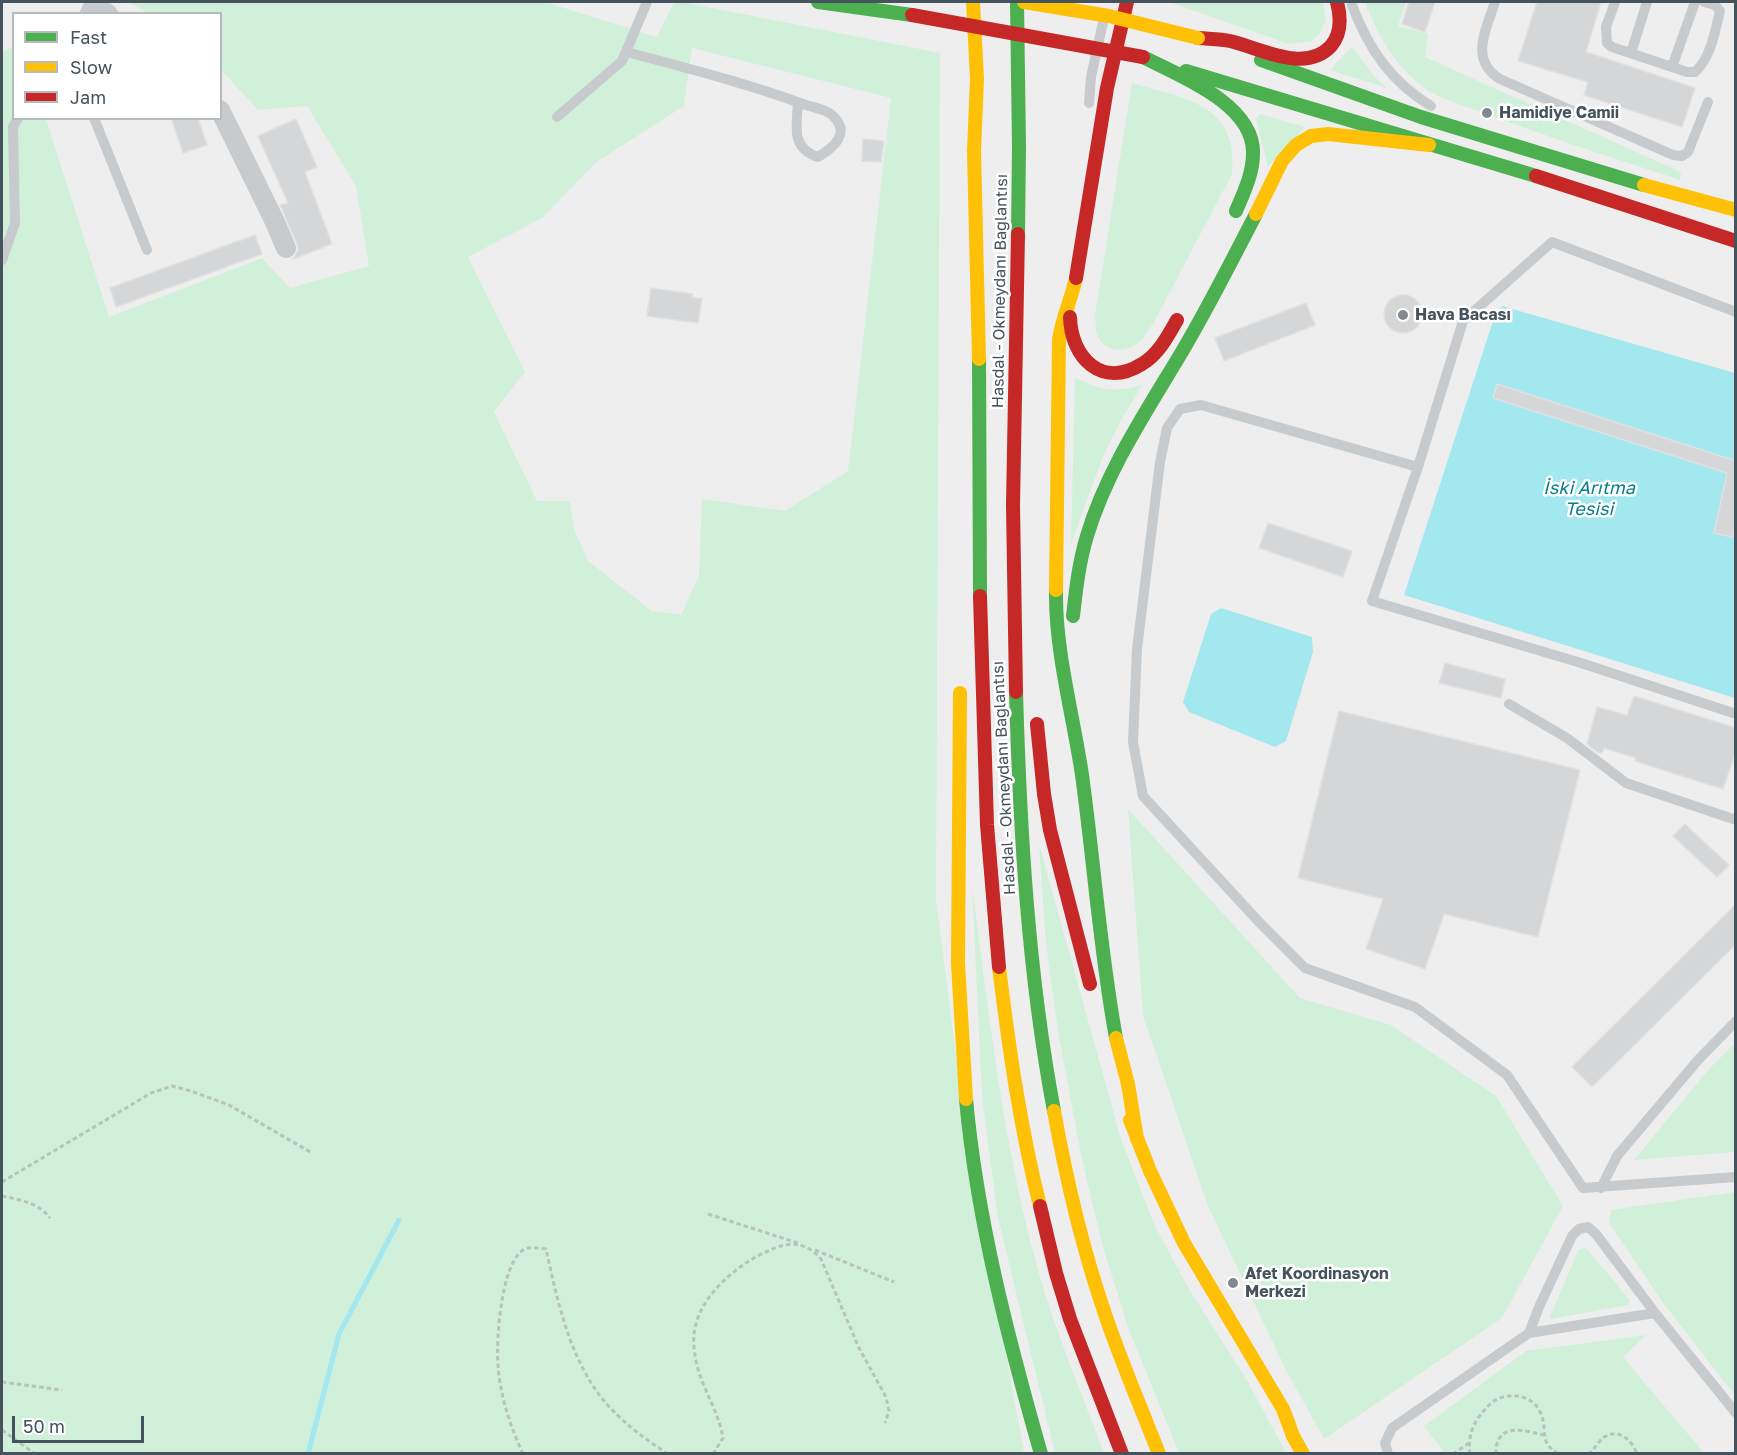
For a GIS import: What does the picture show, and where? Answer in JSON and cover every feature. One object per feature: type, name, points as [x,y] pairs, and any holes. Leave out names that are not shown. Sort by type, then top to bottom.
[{"type":"main road","points":[[818,2],[912,15],[1143,57],[1245,90],[1562,184],[1736,241]]},
{"type":"main road","points":[[973,2],[977,93],[974,134]]},
{"type":"main road","name":"Hasdal - Okmeydanı Bağlantısı","points":[[1017,2],[1017,306],[1013,580],[1018,776],[1027,905],[1042,1041],[1068,1186],[1103,1309],[1159,1454]]},
{"type":"main road","points":[[1127,2],[1107,88],[1081,254],[1070,303],[1070,326],[1075,347],[1084,361],[1102,371],[1123,373],[1144,363],[1155,353],[1183,309]]},
{"type":"main road","points":[[1198,38],[1228,40],[1282,56],[1311,58],[1330,48],[1338,32],[1341,21],[1337,2]]},
{"type":"main road","points":[[950,5],[955,41]]},
{"type":"main road","points":[[1018,82],[1029,58],[1030,10],[1109,16],[1198,38],[1421,117],[1688,198],[1736,210]]},
{"type":"main road","points":[[1143,57],[1205,89],[1234,109],[1241,120],[1249,137],[1254,162],[1250,180],[1231,220]]},
{"type":"main road","points":[[961,88],[974,134]]},
{"type":"main road","name":"Hasdal - Okmeydanı Bağlantısı","points":[[974,134],[979,370],[981,694],[991,883],[999,971],[1021,1116],[1044,1228],[1060,1287],[1122,1454]]},
{"type":"main road","points":[[1075,726],[1073,604],[1093,518],[1124,449],[1203,315],[1282,161],[1296,145],[1311,136],[1328,134],[1429,144]]},
{"type":"main road","points":[[1688,198],[1736,220]]},
{"type":"main road","points":[[1070,303],[1062,319],[1059,340],[1056,602],[1075,726],[1109,1000],[1135,1118],[1137,1139]]},
{"type":"main road","points":[[965,412],[979,370]]},
{"type":"main road","points":[[1014,436],[1026,495]]},
{"type":"main road","points":[[960,681],[959,979],[967,1103],[983,1220],[1002,1310],[1041,1454]]},
{"type":"main road","points":[[1036,714],[1050,830],[1113,1071],[1137,1139],[1184,1243],[1283,1409],[1293,1436],[1308,1449]]},
{"type":"street","points":[[92,2],[104,12]]},
{"type":"street","points":[[222,114],[286,248]]},
{"type":"lane","points":[[557,117],[603,80],[622,61],[647,2]]},
{"type":"lane","points":[[1088,111],[1091,77],[1108,2]]},
{"type":"lane","points":[[1351,2],[1368,44],[1390,74],[1417,98],[1435,109],[1464,120],[1507,142]]},
{"type":"lane","points":[[1495,2],[1481,51],[1489,72],[1500,79],[1673,155],[1682,156],[1688,152],[1708,102]]},
{"type":"lane","points":[[1614,2],[1606,27],[1607,43],[1612,47],[1687,72],[1695,72],[1705,61],[1720,11],[1715,5],[1704,2]]},
{"type":"lane","points":[[1631,53],[1647,2]]},
{"type":"lane","points":[[1672,67],[1695,2]]},
{"type":"lane","points":[[627,52],[798,102],[832,114],[839,124],[841,134],[838,143],[818,157],[808,154],[798,142],[796,128],[798,102]]},
{"type":"lane","points":[[2,260],[15,223],[13,127],[17,120]]},
{"type":"lane","points":[[95,120],[147,250]]},
{"type":"lane","points":[[1070,303],[1069,275],[1081,180]]},
{"type":"lane","points":[[1736,312],[1552,242],[1463,321],[1418,467],[1372,601],[1578,662],[1736,714]]},
{"type":"lane","points":[[1418,467],[1201,405],[1180,409],[1167,428],[1160,462],[1137,649],[1133,742],[1143,796],[1259,922],[1305,968],[1415,1007],[1507,1075],[1582,1188],[1736,1177]]},
{"type":"lane","points":[[1509,704],[1567,738],[1626,783],[1736,820]]},
{"type":"lane","points":[[1601,1188],[1617,1156],[1698,1060],[1736,1021]]},
{"type":"lane","points":[[1529,1333],[1572,1236],[1579,1229],[1588,1227],[1596,1234],[1655,1313],[1736,1413]]},
{"type":"lane","points":[[1388,1454],[1385,1443],[1392,1428],[1529,1333],[1655,1313]]},
{"type":"path","points":[[2,1182],[151,1093],[172,1086],[229,1105],[312,1153]]},
{"type":"path","points":[[2,1196],[35,1204],[50,1218]]},
{"type":"path","points":[[708,1214],[802,1244],[894,1282]]},
{"type":"path","points":[[715,1453],[723,1438],[721,1422],[698,1370],[694,1341],[695,1328],[702,1308],[712,1294],[757,1256],[775,1248],[802,1244]]},
{"type":"path","points":[[523,1454],[506,1408],[498,1364],[499,1323],[503,1289],[510,1270],[517,1256],[525,1249],[534,1247],[546,1249],[567,1332],[590,1382],[609,1407],[644,1439],[668,1454]]},
{"type":"path","points":[[812,1249],[820,1259],[859,1348],[886,1397],[889,1411],[885,1423]]},
{"type":"path","points":[[2,1382],[62,1390]]},
{"type":"path","points":[[1470,1454],[1468,1443],[1473,1426],[1485,1409],[1495,1400],[1511,1395],[1524,1397],[1534,1403],[1541,1412],[1543,1435],[1549,1446],[1559,1454]]},
{"type":"path","points":[[1496,1454],[1498,1440],[1505,1433],[1522,1429],[1543,1435]]},
{"type":"path","points":[[2,1430],[35,1454]]},
{"type":"path","points":[[1588,1454],[1607,1435],[1616,1433],[1633,1443],[1637,1454]]},
{"type":"path","points":[[1453,1454],[1468,1443]]},
{"type":"green space","points":[[128,2],[545,2],[657,37],[674,2],[682,2],[940,53],[936,899],[965,1126],[1024,1453],[2,1453],[2,52],[12,47],[12,120],[46,120],[109,317],[262,258],[290,288],[369,266],[356,186],[307,106],[258,110],[222,71],[222,12],[146,12]],"holes":[[[692,48],[891,98],[848,471],[785,511],[702,499],[699,575],[681,615],[652,611],[588,561],[574,529],[570,501],[537,501],[494,412],[525,372],[468,257],[542,218],[598,161],[684,106]]]},
{"type":"green space","points":[[1169,2],[1323,2],[1326,20],[1319,34],[1312,41],[1289,44]]},
{"type":"green space","points":[[1365,2],[1406,2],[1398,26],[1428,34],[1425,57],[1681,172],[1680,180],[1531,130],[1433,93],[1419,84],[1394,57],[1375,25]]},
{"type":"green space","points":[[1352,46],[1373,75],[1387,88],[1330,70]]},
{"type":"green space","points":[[1132,83],[1189,100],[1205,108],[1218,119],[1227,132],[1232,151],[1232,174],[1153,324],[1138,343],[1121,350],[1109,348],[1100,341],[1096,333],[1095,315]]},
{"type":"green space","points":[[1260,114],[1305,127],[1268,167],[1256,119]]},
{"type":"green space","points":[[1075,378],[1108,389],[1142,385],[1102,459],[1071,544]]},
{"type":"green space","points":[[1128,809],[1300,998],[1391,1025],[1496,1096],[1563,1206],[1502,1318],[1324,1439],[1287,1372],[1208,1206],[1143,1016]]},
{"type":"green space","points":[[1039,844],[1121,1139],[1154,1224],[1189,1289],[1248,1382],[1286,1453],[1179,1453],[1129,1330],[1102,1244],[1081,1155],[1059,1037],[1046,944]]},
{"type":"green space","points":[[972,886],[996,1066],[1011,1155],[1031,1244],[1064,1350],[1104,1453],[1055,1453],[998,1218],[982,1097]]},
{"type":"green space","points":[[1735,1043],[1735,1152],[1634,1160],[1709,1069]]},
{"type":"green space","points":[[1736,1192],[1735,1394],[1664,1304],[1609,1223],[1611,1210]]},
{"type":"green space","points":[[1586,1248],[1630,1300],[1628,1305],[1551,1319],[1550,1316],[1579,1249]]},
{"type":"green space","points":[[1646,1335],[1623,1357],[1704,1453],[1445,1453],[1424,1426],[1526,1351]]},
{"type":"water","name":"İski Arıtma Tesisi","points":[[1502,306],[1735,373],[1735,698],[1404,595],[1493,321]]},
{"type":"water","points":[[1221,608],[1312,637],[1313,652],[1286,741],[1275,747],[1189,712],[1183,702],[1211,614]]},
{"type":"building","points":[[1409,2],[1435,2],[1425,32],[1402,24]]},
{"type":"building","points":[[1537,2],[1601,2],[1586,52],[1695,88],[1682,127],[1584,95],[1588,82],[1518,61]]},
{"type":"building","points":[[296,119],[317,167],[305,172],[332,244],[293,259],[298,250],[297,244],[280,205],[288,203],[258,136]]},
{"type":"building","points":[[172,120],[199,120],[207,145],[183,153]]},
{"type":"building","points":[[863,139],[884,141],[881,162],[862,161]]},
{"type":"building","points":[[255,235],[262,254],[116,307],[110,288]]},
{"type":"building","points":[[651,288],[693,294],[692,297],[702,299],[698,323],[647,316]]},
{"type":"building","name":"Hava Bacası","points":[[1403,295],[1416,301],[1422,314],[1416,327],[1403,333],[1390,327],[1384,314],[1390,301]]},
{"type":"building","points":[[1306,303],[1315,325],[1224,361],[1215,338]]},
{"type":"building","points":[[1497,384],[1736,461],[1736,527],[1732,537],[1714,533],[1727,473],[1493,398]]},
{"type":"building","points":[[1268,523],[1352,551],[1343,577],[1259,548]]},
{"type":"building","points":[[1445,663],[1505,679],[1501,698],[1439,683]]},
{"type":"building","points":[[1634,696],[1736,728],[1736,751],[1723,789],[1635,761],[1636,758],[1604,748],[1602,753],[1597,752],[1587,744],[1597,707],[1627,715]]},
{"type":"building","points":[[1339,711],[1580,770],[1538,937],[1444,914],[1425,969],[1366,949],[1383,899],[1298,878]]},
{"type":"building","points":[[1685,824],[1729,865],[1717,877],[1673,836]]},
{"type":"building","points":[[1736,904],[1736,944],[1592,1087],[1572,1067]]},
{"type":"waterway","points":[[308,1454],[339,1334],[399,1220]]},
{"type":"traffic: fast","points":[[818,2],[912,15]]},
{"type":"traffic: fast","points":[[1017,2],[1018,234]]},
{"type":"traffic: fast","points":[[1143,57],[1212,94],[1241,120],[1250,136],[1253,161],[1248,183],[1236,211]]},
{"type":"traffic: fast","points":[[1261,60],[1421,117],[1644,185]]},
{"type":"traffic: fast","points":[[1186,71],[1536,176]]},
{"type":"traffic: fast","points":[[1073,616],[1084,546],[1095,511],[1129,440],[1202,317],[1256,214]]},
{"type":"traffic: fast","points":[[979,359],[980,596]]},
{"type":"traffic: fast","points":[[1056,590],[1061,659],[1082,775],[1116,1038]]},
{"type":"traffic: fast","points":[[1016,692],[1027,902],[1038,1007],[1054,1111]]},
{"type":"traffic: fast","points":[[966,1099],[978,1189],[995,1278],[1041,1454]]},
{"type":"traffic: slow","points":[[973,2],[977,79],[974,151],[979,359]]},
{"type":"traffic: slow","points":[[1024,2],[1109,16],[1198,38]]},
{"type":"traffic: slow","points":[[1256,214],[1282,161],[1296,145],[1311,136],[1328,134],[1429,145]]},
{"type":"traffic: slow","points":[[1644,185],[1736,210]]},
{"type":"traffic: slow","points":[[1056,590],[1059,340],[1076,278]]},
{"type":"traffic: slow","points":[[960,693],[958,963],[966,1099]]},
{"type":"traffic: slow","points":[[999,967],[1016,1087],[1040,1206]]},
{"type":"traffic: slow","points":[[1116,1038],[1128,1084],[1137,1139]]},
{"type":"traffic: slow","points":[[1054,1111],[1075,1210],[1095,1284],[1116,1345],[1159,1454]]},
{"type":"traffic: slow","points":[[1130,1120],[1150,1171],[1184,1243],[1283,1409],[1293,1436],[1303,1454]]},
{"type":"traffic: jam","points":[[1076,278],[1107,88],[1127,2]]},
{"type":"traffic: jam","points":[[1198,38],[1230,41],[1282,57],[1308,58],[1320,54],[1335,41],[1340,25],[1337,2]]},
{"type":"traffic: jam","points":[[912,15],[1143,57]]},
{"type":"traffic: jam","points":[[1536,176],[1736,241]]},
{"type":"traffic: jam","points":[[1016,692],[1013,505],[1018,234]]},
{"type":"traffic: jam","points":[[1070,317],[1076,345],[1083,356],[1091,365],[1102,371],[1114,373],[1127,371],[1153,356],[1177,320]]},
{"type":"traffic: jam","points":[[980,596],[987,825],[999,967]]},
{"type":"traffic: jam","points":[[1037,724],[1050,830],[1090,984]]},
{"type":"traffic: jam","points":[[1040,1206],[1070,1319],[1122,1454]]},
{"type":"place","name":"Hamidiye Camii","points":[[1487,113]]},
{"type":"place","name":"Hava Bacası","points":[[1403,315]]},
{"type":"place","name":"Afet Koordinasyon Merkezi","points":[[1233,1283]]}]
